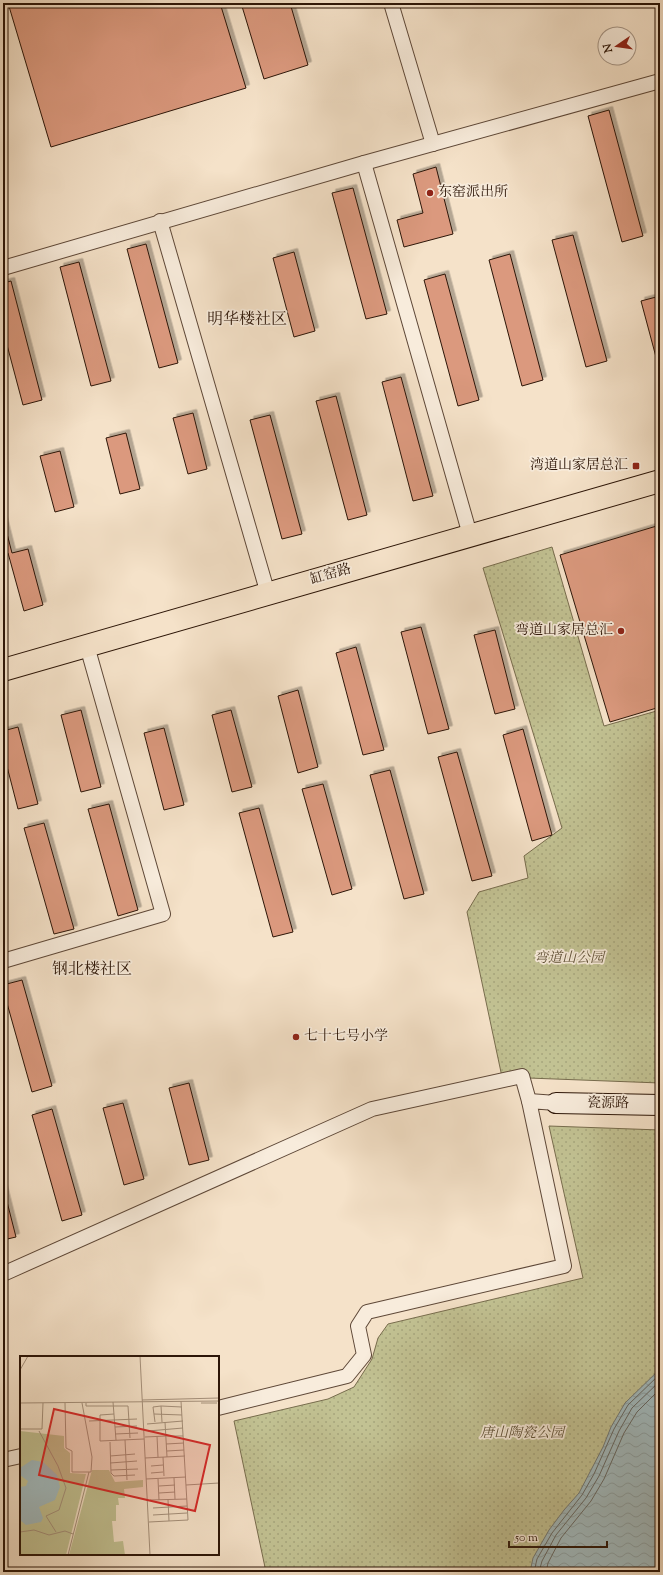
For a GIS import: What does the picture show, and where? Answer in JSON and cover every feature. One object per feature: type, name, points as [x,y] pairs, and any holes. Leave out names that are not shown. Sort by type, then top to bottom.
[{"type":"main road","name":"缸窑路","points":[[3,670],[660,481]]},
{"type":"street","points":[[390,3],[433,144]]},
{"type":"street","points":[[3,268],[160,221],[660,81]]},
{"type":"street","points":[[364,163],[470,535]]},
{"type":"street","points":[[160,221],[268,594]]},
{"type":"street","points":[[3,961],[163,914],[87,646]]},
{"type":"street","points":[[3,1274],[372,1109],[522,1076],[529,1101],[564,1266],[367,1312],[358,1326],[364,1355],[347,1376],[219,1408]]},
{"type":"street","points":[[529,1101],[556,1103]]},
{"type":"street","name":"瓷源路","points":[[556,1103],[660,1105]]},
{"type":"street","points":[[3,1460],[20,1456]]},
{"type":"green space","name":"弯道山公园","points":[[552,547],[604,726],[660,710],[660,1083],[502,1077],[467,912],[479,892],[528,878],[524,856],[562,828],[483,568]]},
{"type":"green space","name":"唐山陶瓷公园","points":[[549,1126],[660,1130],[660,1572],[266,1572],[234,1421],[328,1399],[354,1387],[372,1359],[378,1338],[388,1324],[583,1278]]},
{"type":"water","points":[[660,1369],[660,1572],[530,1572],[533,1558],[549,1530],[579,1493],[603,1447],[611,1427],[625,1403]]},
{"type":"building","points":[[8,3],[220,3],[246,88],[51,147]]},
{"type":"building","points":[[241,3],[290,3],[308,65],[264,79]]},
{"type":"building","points":[[609,110],[643,236],[622,242],[588,116]]},
{"type":"building","name":"东窑派出所","points":[[436,167],[453,234],[404,247],[397,220],[423,213],[413,174]]},
{"type":"building","points":[[353,188],[387,314],[366,319],[332,193]]},
{"type":"building","points":[[573,235],[607,361],[586,367],[552,240]]},
{"type":"building","points":[[146,244],[178,363],[159,368],[127,249]]},
{"type":"building","points":[[294,252],[315,331],[294,337],[273,258]]},
{"type":"building","points":[[510,254],[543,380],[522,386],[489,260]]},
{"type":"building","points":[[79,262],[111,381],[91,386],[60,267]]},
{"type":"building","points":[[445,274],[479,400],[458,406],[424,280]]},
{"type":"building","points":[[11,281],[42,400],[23,405],[3,330],[3,283]]},
{"type":"building","points":[[660,296],[660,372],[641,301]]},
{"type":"building","points":[[401,377],[433,496],[413,501],[382,382]]},
{"type":"building","points":[[336,396],[367,515],[348,520],[316,401]]},
{"type":"building","points":[[193,413],[207,469],[188,474],[173,418]]},
{"type":"building","points":[[270,415],[302,534],[282,539],[250,420]]},
{"type":"building","points":[[126,433],[140,489],[120,494],[106,438]]},
{"type":"building","points":[[60,451],[74,507],[55,512],[40,456]]},
{"type":"building","points":[[3,518],[12,553],[28,549],[43,605],[24,611],[8,553],[3,555]]},
{"type":"building","name":"弯道山家居总汇","points":[[660,525],[660,707],[610,722],[560,555]]},
{"type":"building","points":[[421,627],[449,729],[428,734],[401,632]]},
{"type":"building","points":[[495,630],[515,709],[495,714],[474,635]]},
{"type":"building","points":[[356,647],[384,750],[363,755],[336,653]]},
{"type":"building","points":[[298,690],[318,767],[298,773],[278,696]]},
{"type":"building","points":[[81,710],[101,787],[81,792],[61,715]]},
{"type":"building","points":[[231,710],[252,787],[232,792],[212,715]]},
{"type":"building","points":[[18,727],[38,804],[18,809],[3,751],[3,731]]},
{"type":"building","points":[[164,728],[184,805],[164,810],[144,733]]},
{"type":"building","points":[[523,729],[552,835],[532,841],[503,735]]},
{"type":"building","points":[[457,752],[492,876],[472,881],[438,757]]},
{"type":"building","points":[[390,770],[424,894],[404,899],[370,775]]},
{"type":"building","points":[[323,784],[352,889],[332,895],[302,789]]},
{"type":"building","points":[[109,804],[138,910],[118,916],[88,809]]},
{"type":"building","points":[[259,808],[293,932],[273,937],[239,813]]},
{"type":"building","points":[[44,823],[74,929],[54,934],[24,828]]},
{"type":"building","points":[[22,980],[52,1086],[32,1092],[3,989],[3,985]]},
{"type":"building","points":[[189,1083],[209,1160],[189,1165],[169,1088]]},
{"type":"building","points":[[123,1103],[144,1179],[124,1185],[103,1108]]},
{"type":"building","points":[[52,1109],[82,1215],[62,1221],[32,1115]]},
{"type":"building","points":[[3,1186],[16,1237],[3,1240]]},
{"type":"place","name":"东窑派出所","points":[[430,193]]},
{"type":"place","name":"湾道山家居总汇","points":[[636,466]]},
{"type":"place","name":"弯道山家居总汇","points":[[621,631]]},
{"type":"place","name":"七十七号小学","points":[[296,1037]]},
{"type":"district","name":"明华楼社区","points":[[247,320]]},
{"type":"district","name":"钢北楼社区","points":[[92,970]]}]
